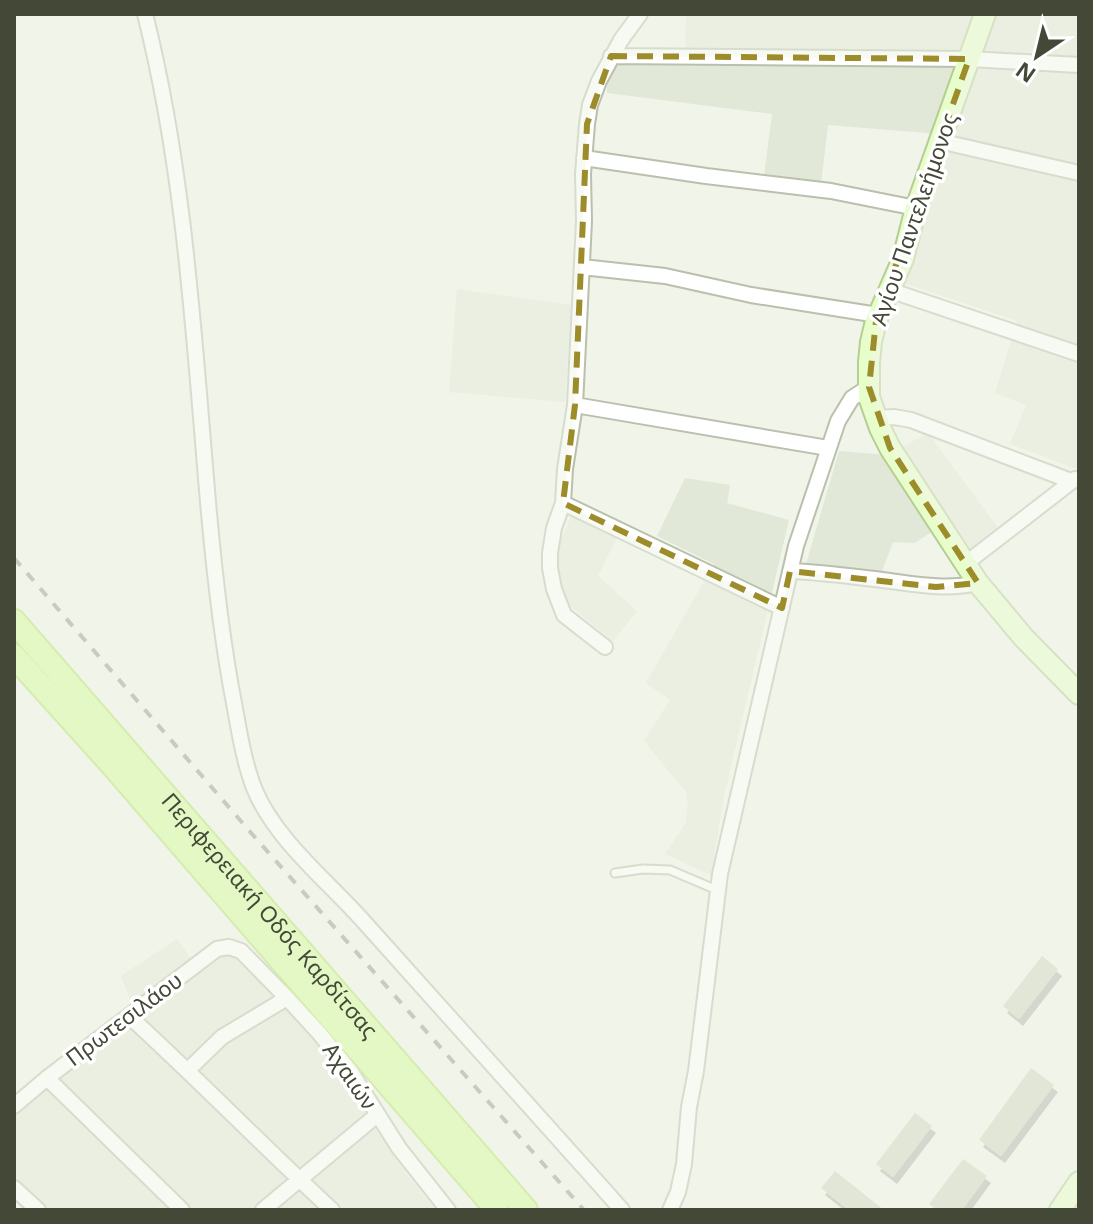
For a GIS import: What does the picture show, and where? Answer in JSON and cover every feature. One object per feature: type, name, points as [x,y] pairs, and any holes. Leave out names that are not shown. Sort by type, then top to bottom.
[{"type":"main road","name":"Περιφερειακή Οδός Καρδίτσας","points":[[14,621],[526,1210]]},
{"type":"main road","name":"Περιφερειακή Οδός Καρδίτσας","points":[[14,656],[497,1210]]},
{"type":"street","points":[[145,14],[170,130],[224,650],[254,788],[269,816],[290,844],[368,926],[622,1210]]},
{"type":"street","points":[[605,647],[564,615],[554,589],[550,553],[554,528],[563,503],[575,405],[584,158],[590,105],[611,56],[640,14]]},
{"type":"street","name":"Αγίου Παντελεήμονος","points":[[985,14],[916,208],[903,259],[878,315],[870,351],[869,397],[890,448],[978,583],[1024,638],[1079,694]]},
{"type":"street","points":[[611,56],[969,59],[1079,65]]},
{"type":"street","points":[[939,141],[1079,173]]},
{"type":"street","points":[[584,158],[831,191],[916,208]]},
{"type":"street","points":[[582,267],[665,276],[751,295],[878,315]]},
{"type":"street","points":[[889,290],[1077,348]]},
{"type":"street","points":[[670,1210],[678,1192],[684,1164],[717,890],[796,546],[838,421],[856,394],[869,387]]},
{"type":"street","points":[[575,405],[828,448]]},
{"type":"street","points":[[876,418],[911,420],[1075,479]]},
{"type":"street","points":[[965,564],[1075,479]]},
{"type":"street","points":[[563,503],[782,608]]},
{"type":"street","points":[[790,571],[936,587],[962,587],[978,583]]},
{"type":"street","name":"Πρωτεσιλάου","points":[[14,1106],[217,949],[229,947],[241,951]]},
{"type":"street","name":"Αχαιών","points":[[241,951],[287,998],[351,1072],[399,1148],[448,1210]]},
{"type":"street","points":[[188,1070],[222,1037],[287,998]]},
{"type":"street","points":[[129,1016],[332,1210]]},
{"type":"street","points":[[47,1078],[182,1210]]},
{"type":"street","points":[[263,1210],[377,1115]]},
{"type":"street","points":[[1060,1210],[1079,1182]]},
{"type":"street","points":[[14,1188],[38,1210]]},
{"type":"lane","points":[[615,873],[643,869],[670,870],[717,890]]},
{"type":"highlighted area","points":[[611,56],[969,59],[876,321],[869,387],[890,448],[978,583],[936,587],[790,571],[782,608],[563,503],[575,405],[587,124]]},
{"type":"shaded area","points":[[686,14],[1079,14],[1079,470],[1010,444],[1026,405],[995,393],[1017,321],[904,283],[951,135],[828,125],[821,184],[764,176],[772,114],[607,93],[607,85],[619,61],[685,62]]},
{"type":"shaded area","points":[[457,289],[571,305],[565,402],[449,392]]},
{"type":"shaded area","points":[[928,433],[1001,532],[972,554],[946,522],[915,543],[893,542],[881,574],[806,564],[839,451],[888,455]]},
{"type":"shaded area","points":[[685,478],[730,485],[727,503],[789,520],[724,796],[711,875],[665,854],[686,822],[686,792],[644,741],[670,700],[646,683],[714,564],[657,536]]},
{"type":"shaded area","points":[[572,514],[617,537],[598,576],[637,611],[613,641],[565,602],[555,554]]},
{"type":"shaded area","points":[[177,939],[201,973],[234,948],[293,1012],[346,1078],[406,1174],[436,1210],[50,1210],[14,1176],[14,1114],[136,1016],[121,976]]},
{"type":"building","points":[[1042,956],[1058,969],[1019,1019],[1003,1006]]},
{"type":"building","points":[[1031,1068],[1054,1085],[1001,1156],[979,1140]]},
{"type":"building","points":[[915,1113],[932,1126],[893,1177],[876,1164]]},
{"type":"building","points":[[963,1159],[987,1176],[962,1210],[937,1210],[929,1204]]},
{"type":"building","points":[[835,1171],[884,1210],[849,1210],[821,1188]]},
{"type":"railway","points":[[14,558],[252,834],[584,1210]]}]
